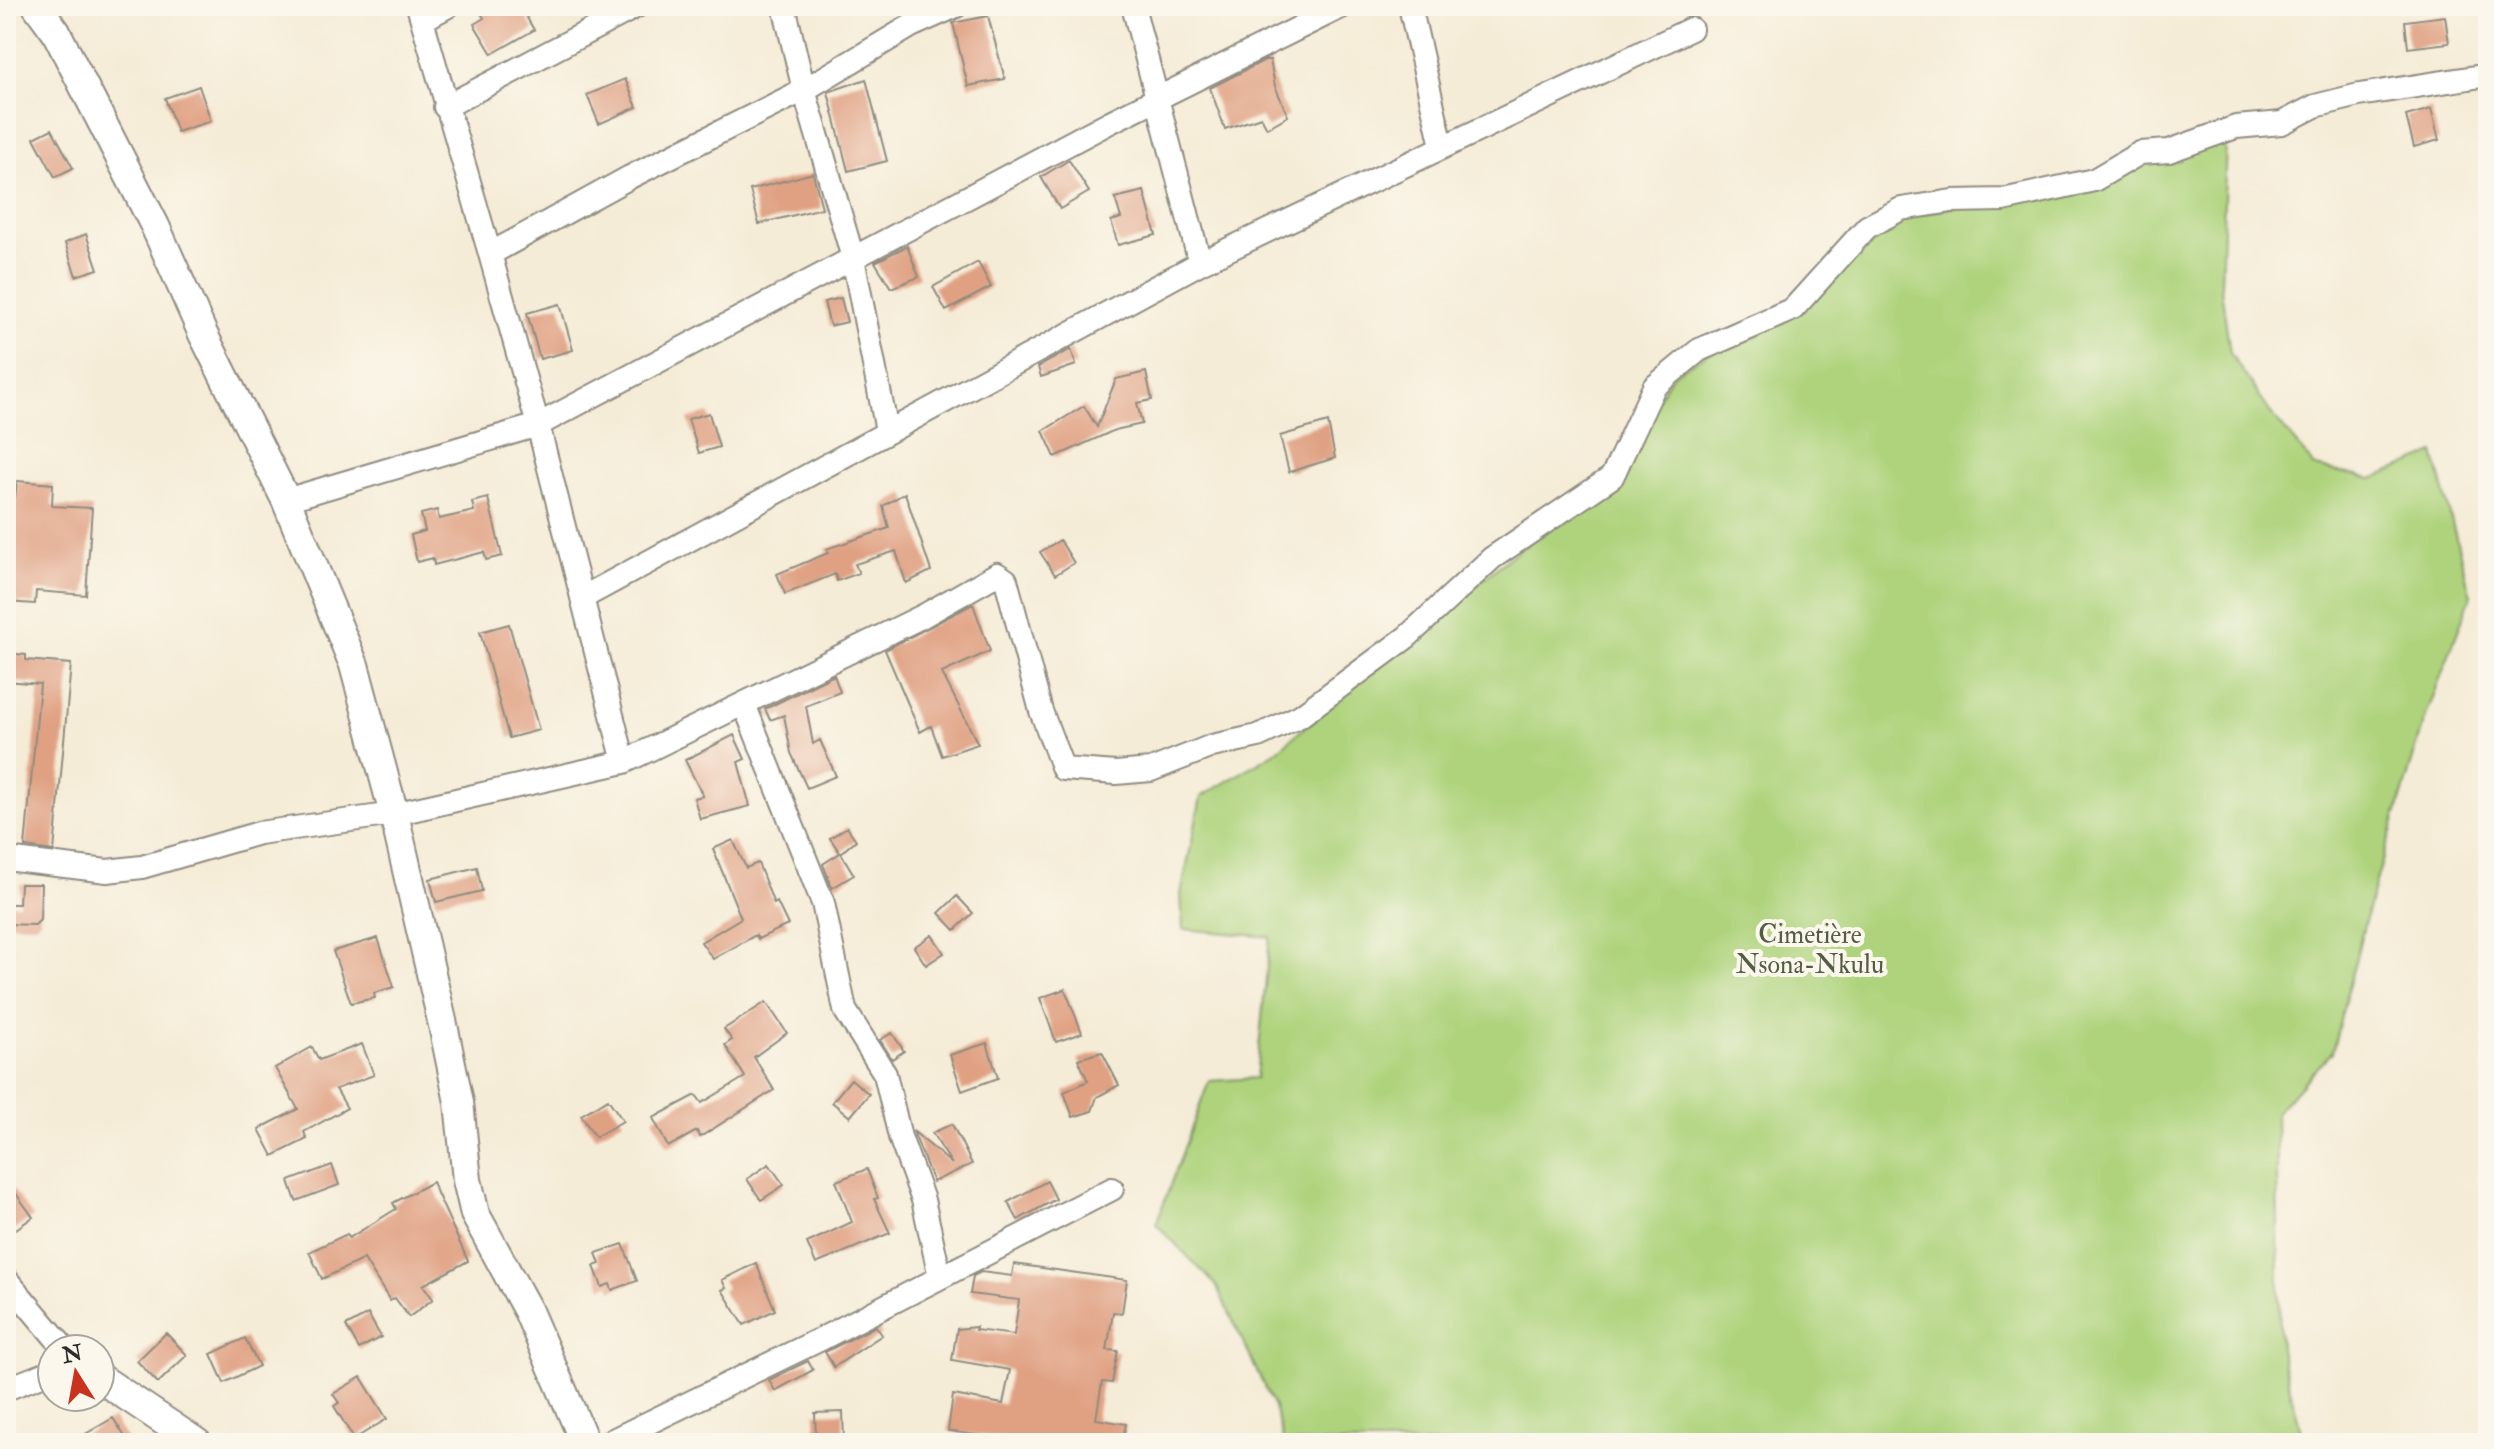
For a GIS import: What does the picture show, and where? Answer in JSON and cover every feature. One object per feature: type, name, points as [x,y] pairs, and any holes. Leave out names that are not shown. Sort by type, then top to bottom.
[{"type":"street","points":[[37,6],[56,32],[116,148],[286,500],[354,665],[394,814],[459,1102],[467,1180],[475,1214],[528,1311],[585,1443]]},
{"type":"street","points":[[448,6],[421,12],[445,107],[538,425],[624,762]]},
{"type":"street","points":[[445,107],[637,6]]},
{"type":"street","points":[[784,6],[804,90],[853,258],[887,431]]},
{"type":"street","points":[[490,254],[630,177],[804,90],[860,54],[956,6]]},
{"type":"street","points":[[1133,6],[1200,263]]},
{"type":"street","points":[[286,500],[538,425],[1157,98],[1343,6]]},
{"type":"street","points":[[1410,6],[1442,146]]},
{"type":"street","points":[[582,598],[1200,263],[1691,29]]},
{"type":"street","points":[[6,859],[107,871],[130,868],[259,833],[394,814],[624,762],[839,654],[923,616],[997,574],[1006,580],[1041,711],[1063,769],[1116,773],[1151,770],[1212,746],[1258,736],[1300,716],[1407,637],[1492,558],[1612,477],[1654,387],[1699,350],[1793,309],[1867,227],[1880,218],[1926,204],[2033,195],[2100,177],[2140,153],[2169,151],[2236,127],[2282,123],[2315,106],[2359,95],[2488,75]]},
{"type":"street","points":[[744,704],[823,903],[845,1010],[885,1074],[900,1137],[923,1200],[940,1277]]},
{"type":"street","points":[[607,1443],[1112,1189]]},
{"type":"street","points":[[6,1279],[52,1333]]},
{"type":"street","points":[[6,1389],[36,1377]]},
{"type":"street","points":[[116,1389],[197,1443]]},
{"type":"green space","name":"Cimetière Nsona-Nkulu","points":[[2226,141],[2221,288],[2230,353],[2270,412],[2315,467],[2372,479],[2434,453],[2471,596],[2426,716],[2371,898],[2332,1052],[2276,1112],[2280,1349],[2304,1443],[1284,1443],[1274,1407],[1216,1285],[1156,1224],[1209,1081],[1256,1078],[1270,937],[1183,929],[1181,894],[1201,797],[1274,753],[1518,550],[1619,481],[1652,408],[1673,374],[1710,352],[1757,336],[1881,224]]},
{"type":"building","points":[[476,6],[520,6],[534,30],[492,54],[474,24],[484,18]]},
{"type":"building","points":[[988,16],[1005,79],[968,86],[953,23]]},
{"type":"building","points":[[2445,16],[2449,43],[2408,48],[2405,21]]},
{"type":"building","points":[[1270,60],[1275,86],[1288,116],[1267,128],[1261,117],[1225,129],[1210,88]]},
{"type":"building","points":[[625,79],[637,107],[599,124],[587,95]]},
{"type":"building","points":[[866,79],[887,161],[848,171],[828,92]]},
{"type":"building","points":[[199,86],[211,121],[177,132],[165,98]]},
{"type":"building","points":[[2431,109],[2439,140],[2414,147],[2406,116]]},
{"type":"building","points":[[52,129],[73,168],[55,177],[34,138]]},
{"type":"building","points":[[1069,160],[1089,192],[1060,209],[1041,177]]},
{"type":"building","points":[[813,173],[822,208],[759,224],[750,190]]},
{"type":"building","points":[[1144,191],[1156,235],[1118,245],[1111,221],[1121,218],[1115,198]]},
{"type":"building","points":[[86,234],[98,269],[76,276],[65,243]]},
{"type":"building","points":[[907,246],[919,277],[891,288],[875,262]]},
{"type":"building","points":[[978,262],[991,287],[946,311],[933,287]]},
{"type":"building","points":[[841,298],[847,322],[830,326],[824,302]]},
{"type":"building","points":[[560,304],[573,350],[540,359],[527,313]]},
{"type":"building","points":[[1071,349],[1076,365],[1041,377],[1038,367]]},
{"type":"building","points":[[1146,372],[1152,400],[1137,403],[1142,424],[1115,430],[1055,457],[1043,431],[1084,406],[1097,427],[1116,379]]},
{"type":"building","points":[[709,413],[719,447],[699,453],[688,419]]},
{"type":"building","points":[[1328,422],[1335,458],[1289,472],[1280,436]]},
{"type":"building","points":[[17,481],[53,484],[52,506],[92,508],[86,595],[36,591],[35,604],[6,602],[6,497],[15,497]]},
{"type":"building","points":[[905,493],[931,571],[906,583],[896,551],[855,564],[859,573],[837,581],[835,574],[785,594],[777,574],[828,553],[826,549],[889,528],[883,506]]},
{"type":"building","points":[[488,498],[502,556],[486,560],[484,552],[434,565],[433,558],[417,562],[411,535],[425,531],[421,514],[437,510],[439,519],[474,511],[472,502]]},
{"type":"building","points":[[1060,540],[1074,563],[1055,575],[1040,552]]},
{"type":"building","points":[[973,604],[990,651],[942,673],[978,744],[942,756],[931,726],[920,732],[885,650]]},
{"type":"building","points":[[509,624],[539,730],[509,738],[480,632]]},
{"type":"building","points":[[6,653],[26,655],[26,660],[71,664],[54,851],[25,847],[40,684],[6,681]]},
{"type":"building","points":[[834,675],[840,692],[806,706],[813,744],[820,740],[836,776],[807,788],[791,753],[784,715],[770,720],[765,709]]},
{"type":"building","points":[[734,735],[745,759],[738,762],[750,806],[700,819],[694,798],[703,796],[685,760]]},
{"type":"building","points":[[847,827],[856,840],[841,853],[854,875],[832,888],[823,864],[840,853],[830,838]]},
{"type":"building","points":[[733,840],[746,868],[758,863],[774,904],[777,902],[788,925],[758,939],[756,935],[713,959],[701,942],[741,918],[713,849]]},
{"type":"building","points":[[477,867],[482,891],[436,902],[430,879]]},
{"type":"building","points":[[20,884],[41,884],[40,920],[35,925],[6,924],[6,904],[19,904]]},
{"type":"building","points":[[957,896],[973,913],[955,930],[939,913]]},
{"type":"building","points":[[932,935],[944,953],[926,965],[914,947]]},
{"type":"building","points":[[378,938],[394,987],[374,993],[375,998],[351,1003],[333,951]]},
{"type":"building","points":[[1065,989],[1082,1033],[1056,1042],[1040,998]]},
{"type":"building","points":[[766,1002],[787,1033],[754,1057],[774,1090],[700,1137],[697,1131],[668,1147],[653,1118],[696,1095],[702,1103],[745,1077],[725,1045],[732,1040],[724,1029]]},
{"type":"building","points":[[892,1033],[904,1051],[892,1059],[880,1040]]},
{"type":"building","points":[[987,1043],[998,1078],[962,1091],[950,1055]]},
{"type":"building","points":[[362,1044],[374,1075],[336,1089],[347,1108],[304,1132],[307,1139],[273,1156],[259,1129],[298,1109],[275,1068],[312,1047],[319,1060]]},
{"type":"building","points":[[1102,1052],[1119,1085],[1097,1097],[1092,1111],[1073,1117],[1064,1092],[1088,1081],[1078,1059]]},
{"type":"building","points":[[851,1079],[869,1094],[850,1117],[832,1102]]},
{"type":"building","points":[[608,1099],[623,1121],[595,1137],[581,1115]]},
{"type":"building","points":[[952,1124],[972,1164],[933,1182],[913,1131],[952,1164],[932,1133]]},
{"type":"building","points":[[769,1164],[784,1185],[761,1200],[747,1179]]},
{"type":"building","points":[[332,1165],[339,1185],[296,1201],[289,1181]]},
{"type":"building","points":[[867,1169],[878,1198],[874,1199],[890,1233],[816,1264],[807,1243],[852,1222],[836,1181]]},
{"type":"building","points":[[6,1180],[33,1217],[6,1236]]},
{"type":"building","points":[[1047,1181],[1056,1199],[1018,1220],[1008,1202]]},
{"type":"building","points":[[432,1182],[468,1261],[423,1285],[433,1299],[409,1317],[395,1298],[390,1301],[364,1259],[322,1279],[309,1252],[347,1234],[349,1238],[396,1209],[393,1203]]},
{"type":"building","points":[[623,1244],[637,1281],[612,1290],[610,1284],[602,1287],[594,1266],[600,1264],[596,1253]]},
{"type":"building","points":[[756,1263],[775,1310],[744,1325],[722,1290],[726,1288],[722,1280]]},
{"type":"building","points":[[1014,1264],[1127,1280],[1122,1313],[1113,1312],[1107,1350],[1118,1351],[1112,1383],[1102,1382],[1096,1419],[1126,1424],[1122,1443],[1033,1443],[948,1431],[953,1395],[1003,1404],[1010,1370],[952,1360],[957,1329],[976,1327],[975,1330],[1014,1335],[1019,1300],[970,1294],[973,1276],[981,1272],[1012,1276]]},
{"type":"building","points":[[368,1314],[381,1337],[359,1349],[346,1326]]},
{"type":"building","points":[[876,1326],[882,1335],[834,1367],[825,1352]]},
{"type":"building","points":[[166,1333],[187,1355],[158,1383],[137,1361]]},
{"type":"building","points":[[245,1338],[259,1366],[224,1383],[211,1354]]},
{"type":"building","points":[[808,1361],[813,1370],[775,1391],[769,1380]]},
{"type":"building","points":[[361,1377],[387,1419],[354,1439],[334,1406],[339,1403],[333,1394]]},
{"type":"building","points":[[843,1412],[844,1443],[816,1443],[815,1413]]},
{"type":"building","points":[[113,1418],[129,1443],[70,1443]]}]
